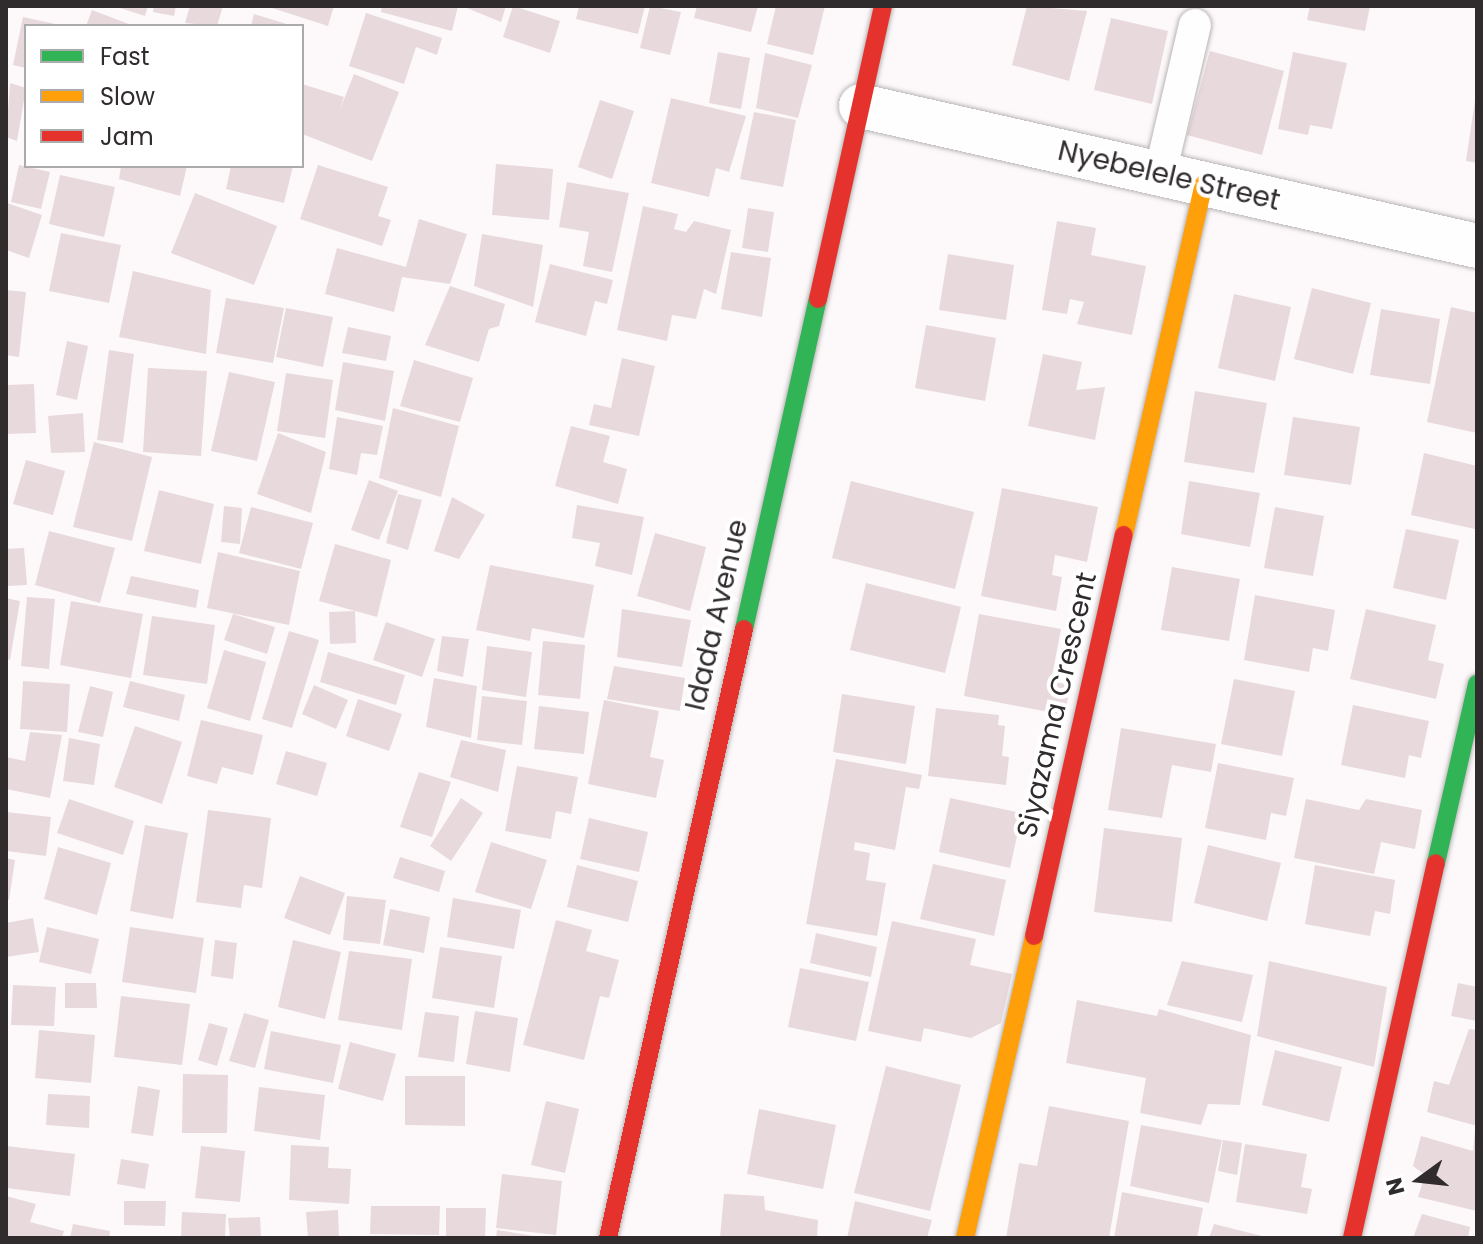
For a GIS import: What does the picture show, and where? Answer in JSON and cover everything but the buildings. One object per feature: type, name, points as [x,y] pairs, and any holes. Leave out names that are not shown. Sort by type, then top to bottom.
[{"type":"street","name":"Idada Avenue","points":[[608,1238],[883,6]]},
{"type":"street","name":"Nyebelele Street","points":[[861,106],[1477,246]]},
{"type":"street","name":"Siyazama Crescent","points":[[965,1238],[1204,184]]},
{"type":"street","points":[[1352,1238],[1477,684]]},
{"type":"lane","points":[[1160,174],[1195,25]]},
{"type":"traffic: fast","points":[[744,629],[818,299]]},
{"type":"traffic: fast","points":[[1436,863],[1477,684]]},
{"type":"traffic: slow","points":[[1124,535],[1204,184]]},
{"type":"traffic: slow","points":[[965,1238],[1034,936]]},
{"type":"traffic: jam","points":[[818,299],[883,6]]},
{"type":"traffic: jam","points":[[1034,936],[1124,535]]},
{"type":"traffic: jam","points":[[608,1238],[744,629]]},
{"type":"traffic: jam","points":[[1352,1238],[1436,863]]}]
